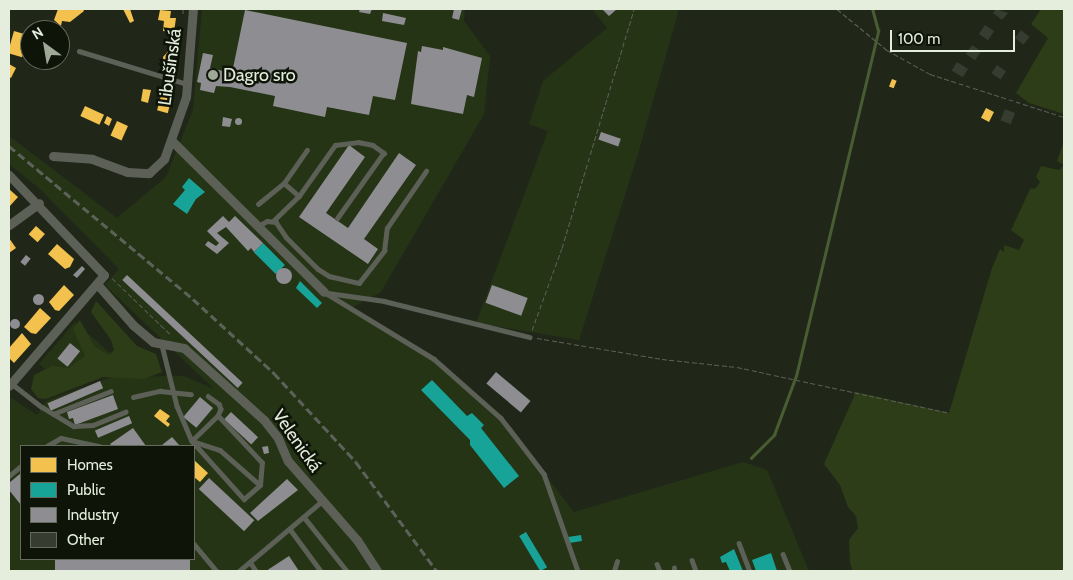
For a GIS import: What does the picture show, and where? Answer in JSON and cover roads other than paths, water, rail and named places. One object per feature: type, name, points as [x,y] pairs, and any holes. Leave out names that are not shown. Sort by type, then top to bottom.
[{"type":"street","name":"Libušínská","points":[[53,156],[92,159],[128,172],[150,173],[164,159],[172,141],[188,84],[193,9]]},
{"type":"street","points":[[172,141],[324,292]]},
{"type":"street","points":[[9,175],[39,203],[104,275],[10,384]]},
{"type":"street","points":[[9,225],[39,203]]},
{"type":"street","name":"Velenická","points":[[97,284],[133,325],[154,342],[184,348],[198,358],[264,420],[278,438],[288,461],[368,553],[377,571]]},
{"type":"lane","points":[[79,51],[188,84]]},
{"type":"lane","points":[[257,227],[273,221],[299,196],[335,145],[355,142],[373,145],[384,153],[338,218]]},
{"type":"lane","points":[[258,204],[284,183],[307,150]]},
{"type":"lane","points":[[273,221],[318,269],[329,276],[359,284],[384,251],[387,228],[426,171]]},
{"type":"lane","points":[[284,183],[299,196]]},
{"type":"lane","points":[[324,292],[384,301],[530,337]]},
{"type":"lane","points":[[324,292],[434,359],[501,418],[544,474],[578,571]]},
{"type":"lane","points":[[162,345],[173,391],[192,441],[244,499],[260,485],[262,463],[218,416]]},
{"type":"lane","points":[[10,384],[53,414],[82,428],[125,412]]},
{"type":"lane","points":[[53,414],[111,391]]},
{"type":"lane","points":[[133,397],[148,392],[173,391],[191,394]]},
{"type":"lane","points":[[192,441],[218,416],[221,409],[219,404],[208,396]]},
{"type":"lane","points":[[49,445],[61,438],[95,445]]},
{"type":"lane","points":[[192,441],[220,450],[260,485]]},
{"type":"lane","points":[[9,476],[20,467]]},
{"type":"lane","points":[[239,571],[322,501]]},
{"type":"lane","points":[[304,517],[347,571]]},
{"type":"lane","points":[[290,529],[321,571]]},
{"type":"lane","points":[[739,543],[750,571]]},
{"type":"lane","points":[[195,545],[217,571]]},
{"type":"lane","points":[[783,554],[790,571]]},
{"type":"lane","points":[[692,560],[696,571]]},
{"type":"lane","points":[[614,571],[617,561]]},
{"type":"lane","points":[[250,562],[256,571]]},
{"type":"lane","points":[[657,564],[660,571]]},
{"type":"waterway","points":[[751,458],[774,435],[796,376],[878,31],[872,9]]},
{"type":"railway","points":[[9,146],[193,299],[274,373],[356,462],[437,571]]},
{"type":"place","name":"Dagro sro","points":[[213,75]]}]
